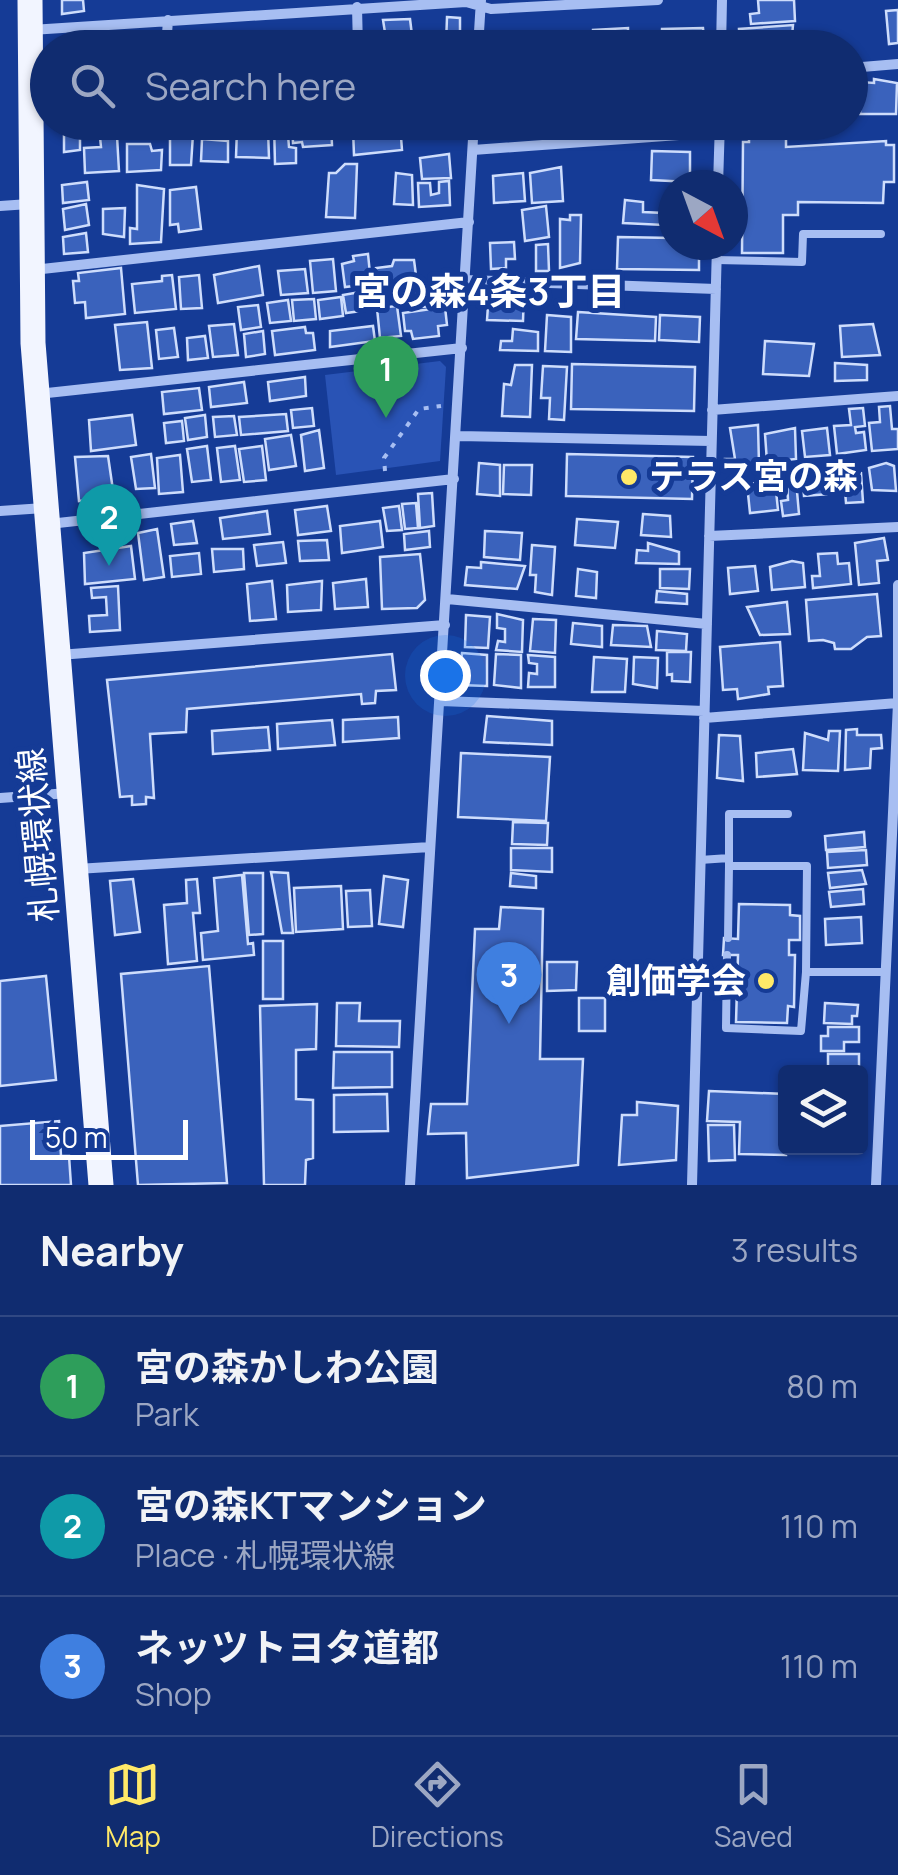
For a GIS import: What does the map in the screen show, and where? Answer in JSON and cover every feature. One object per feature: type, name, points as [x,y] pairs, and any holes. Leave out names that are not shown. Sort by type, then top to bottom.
[{"type":"main road","name":"札幌環状線","points":[[30,0],[30,30]]},
{"type":"main road","name":"札幌環状線","points":[[31,140],[37,394],[101,1185]]},
{"type":"street","points":[[30,30],[466,2],[658,0]]},
{"type":"street","points":[[721,30],[722,0]]},
{"type":"street","points":[[479,30],[480,4]]},
{"type":"street","points":[[357,8],[358,30]]},
{"type":"street","points":[[167,30],[168,20]]},
{"type":"street","points":[[868,66],[898,64]]},
{"type":"street","points":[[410,1185],[473,140]]},
{"type":"street","points":[[473,150],[580,140]]},
{"type":"street","points":[[719,170],[720,140]]},
{"type":"street","points":[[0,206],[32,203]]},
{"type":"street","points":[[32,270],[469,222]]},
{"type":"street","points":[[692,1185],[716,260]]},
{"type":"street","points":[[467,280],[716,289]]},
{"type":"street","points":[[37,394],[462,348]]},
{"type":"street","points":[[712,410],[898,396]]},
{"type":"street","points":[[458,436],[711,441]]},
{"type":"street","points":[[0,511],[47,516],[454,479]]},
{"type":"street","points":[[709,536],[898,527]]},
{"type":"street","points":[[876,1185],[898,703],[898,585]]},
{"type":"street","points":[[447,599],[706,624]]},
{"type":"street","points":[[58,656],[445,625]]},
{"type":"street","points":[[441,700],[704,714],[898,703]]},
{"type":"street","points":[[0,798],[70,793]]},
{"type":"street","points":[[76,868],[430,847]]},
{"type":"lane","points":[[716,260],[802,262],[803,234],[881,234]]},
{"type":"lane","points":[[728,938],[729,814],[788,814]]},
{"type":"lane","points":[[700,860],[807,866],[801,1031],[726,1028],[728,955]]},
{"type":"lane","points":[[806,972],[884,972]]},
{"type":"lane","points":[[697,988],[727,988]]},
{"type":"path","points":[[386,472],[384,458],[419,409],[446,406]]},
{"type":"shaded area","points":[[440,361],[446,367],[440,461],[336,475],[325,375]]},
{"type":"building","points":[[62,0],[83,0],[84,11],[62,14]]},
{"type":"building","points":[[758,0],[794,0],[795,21],[751,24],[750,14],[759,13]]},
{"type":"building","points":[[898,10],[898,43],[889,44],[886,11]]},
{"type":"building","points":[[447,17],[460,18],[460,30],[447,30]]},
{"type":"building","points":[[410,19],[411,30],[385,30],[383,20]]},
{"type":"building","points":[[793,25],[793,30],[739,29]]},
{"type":"building","points":[[874,79],[897,83],[896,114],[868,114],[868,83],[874,83]]},
{"type":"building","points":[[64,140],[80,140],[80,150],[64,152]]},
{"type":"building","points":[[100,140],[117,140],[119,171],[85,173],[84,148],[101,147]]},
{"type":"building","points":[[170,140],[193,140],[191,165],[170,165]]},
{"type":"building","points":[[202,140],[228,141],[228,162],[201,161]]},
{"type":"building","points":[[237,140],[268,140],[269,158],[236,157]]},
{"type":"building","points":[[274,140],[288,140],[289,147],[296,148],[296,163],[275,164]]},
{"type":"building","points":[[293,140],[332,140],[332,145],[303,147],[302,142]]},
{"type":"building","points":[[353,140],[401,140],[402,150],[354,155]]},
{"type":"building","points":[[786,140],[786,147],[886,141],[886,145],[894,145],[894,182],[884,182],[883,203],[798,202],[798,215],[783,215],[783,253],[748,253],[748,170],[743,170],[743,142]]},
{"type":"building","points":[[127,144],[150,144],[152,151],[162,150],[161,170],[127,172]]},
{"type":"building","points":[[652,151],[690,152],[690,170],[658,170],[658,180],[651,180]]},
{"type":"building","points":[[449,154],[451,178],[422,179],[420,158]]},
{"type":"building","points":[[345,164],[357,164],[355,218],[326,217],[329,173],[336,173]]},
{"type":"building","points":[[561,167],[563,201],[532,203],[530,173]]},
{"type":"building","points":[[396,173],[412,175],[413,205],[394,204]]},
{"type":"building","points":[[523,173],[525,201],[494,203],[493,176]]},
{"type":"building","points":[[449,181],[450,205],[419,207],[418,183],[430,183],[431,195],[439,193],[439,182]]},
{"type":"building","points":[[87,182],[89,200],[63,203],[62,185]]},
{"type":"building","points":[[137,185],[164,189],[161,242],[130,244],[130,228],[137,229]]},
{"type":"building","points":[[196,187],[201,229],[179,232],[178,224],[170,225],[170,190]]},
{"type":"building","points":[[625,200],[643,202],[643,212],[658,213],[658,225],[623,223]]},
{"type":"building","points":[[86,204],[89,225],[65,230],[63,209]]},
{"type":"building","points":[[546,206],[549,237],[525,241],[522,210]]},
{"type":"building","points":[[125,208],[124,237],[103,234],[103,209]]},
{"type":"building","points":[[570,215],[581,215],[580,263],[560,268],[560,219],[570,220]]},
{"type":"building","points":[[86,233],[88,252],[64,254],[63,237]]},
{"type":"building","points":[[618,237],[658,238],[658,260],[699,260],[699,270],[617,269]]},
{"type":"building","points":[[514,242],[515,259],[506,259],[506,268],[491,269],[490,243]]},
{"type":"building","points":[[548,244],[549,271],[536,271],[536,245]]},
{"type":"building","points":[[368,254],[371,284],[345,287],[342,264],[354,261],[353,256]]},
{"type":"building","points":[[333,259],[336,291],[313,293],[310,261]]},
{"type":"building","points":[[394,260],[414,260],[417,283],[377,287],[376,268],[392,266]]},
{"type":"building","points":[[259,266],[263,295],[218,303],[214,275]]},
{"type":"building","points":[[121,268],[125,314],[86,318],[85,302],[75,303],[73,281],[79,281],[78,273]]},
{"type":"building","points":[[305,269],[308,293],[281,295],[278,271]]},
{"type":"building","points":[[172,275],[176,309],[135,313],[132,284],[162,281],[162,276]]},
{"type":"building","points":[[199,275],[202,308],[181,309],[179,277]]},
{"type":"building","points":[[445,283],[445,305],[410,308],[409,287]]},
{"type":"building","points":[[366,291],[369,310],[346,313],[343,295]]},
{"type":"building","points":[[524,292],[523,321],[487,320],[488,306],[497,304],[498,295]]},
{"type":"building","points":[[341,297],[343,316],[320,319],[318,300]]},
{"type":"building","points":[[314,299],[316,319],[294,321],[292,300]]},
{"type":"building","points":[[288,300],[291,321],[270,323],[267,303]]},
{"type":"building","points":[[258,305],[261,327],[241,330],[238,307]]},
{"type":"building","points":[[397,306],[401,336],[380,338],[377,308]]},
{"type":"building","points":[[445,307],[447,325],[438,326],[439,336],[413,339],[411,331],[405,331],[403,313]]},
{"type":"building","points":[[578,312],[656,317],[655,341],[576,339]]},
{"type":"building","points":[[547,315],[571,317],[571,352],[545,351]]},
{"type":"building","points":[[660,315],[700,317],[699,342],[659,340]]},
{"type":"building","points":[[147,322],[152,368],[120,370],[115,325]]},
{"type":"building","points":[[234,324],[238,355],[213,357],[209,326]]},
{"type":"building","points":[[873,324],[880,355],[842,357],[840,326]]},
{"type":"building","points":[[373,326],[375,341],[330,347],[330,331]]},
{"type":"building","points":[[305,327],[306,333],[313,333],[315,350],[275,355],[272,331]]},
{"type":"building","points":[[174,328],[178,357],[159,359],[156,330]]},
{"type":"building","points":[[513,329],[538,332],[538,351],[500,350],[501,341],[512,341]]},
{"type":"building","points":[[263,331],[265,354],[246,357],[244,334]]},
{"type":"building","points":[[205,336],[208,358],[188,360],[187,338]]},
{"type":"building","points":[[765,341],[814,344],[809,376],[763,374]]},
{"type":"building","points":[[835,363],[867,365],[867,380],[835,381]]},
{"type":"building","points":[[572,364],[695,367],[694,411],[571,409]]},
{"type":"building","points":[[515,365],[532,365],[530,417],[502,416],[504,384],[511,385]]},
{"type":"building","points":[[543,366],[567,367],[564,420],[549,419],[550,398],[541,398]]},
{"type":"building","points":[[305,377],[306,396],[270,401],[268,382]]},
{"type":"building","points":[[244,382],[247,403],[211,407],[209,387]]},
{"type":"building","points":[[199,388],[202,410],[164,414],[162,392]]},
{"type":"building","points":[[890,406],[892,429],[898,429],[898,449],[872,451],[869,423],[880,422],[879,407]]},
{"type":"building","points":[[312,408],[314,426],[293,428],[291,410]]},
{"type":"building","points":[[863,408],[865,426],[855,427],[856,433],[864,432],[866,450],[837,454],[834,426],[851,425],[849,409]]},
{"type":"building","points":[[286,414],[288,431],[241,435],[239,417]]},
{"type":"building","points":[[132,415],[136,445],[91,451],[89,420]]},
{"type":"building","points":[[205,415],[207,437],[188,440],[185,418]]},
{"type":"building","points":[[234,416],[237,435],[215,437],[213,417]]},
{"type":"building","points":[[182,421],[184,441],[166,443],[164,423]]},
{"type":"building","points":[[758,425],[759,465],[726,469],[725,459],[735,459],[730,428]]},
{"type":"building","points":[[795,428],[796,459],[767,462],[765,434]]},
{"type":"building","points":[[827,428],[830,455],[805,457],[802,431]]},
{"type":"building","points":[[319,430],[324,468],[305,471],[301,435]]},
{"type":"building","points":[[291,435],[296,466],[269,470],[265,439]]},
{"type":"building","points":[[207,446],[211,480],[192,482],[187,449]]},
{"type":"building","points":[[235,446],[240,480],[221,482],[217,448]]},
{"type":"building","points":[[262,446],[266,480],[244,482],[239,449]]},
{"type":"building","points":[[151,454],[155,488],[136,489],[131,457]]},
{"type":"building","name":"テラス宮の森","points":[[567,454],[693,457],[692,499],[566,496]]},
{"type":"building","points":[[180,455],[183,492],[159,494],[157,458]]},
{"type":"building","points":[[108,456],[114,497],[79,501],[75,457]]},
{"type":"building","points":[[479,463],[500,465],[500,496],[477,494]]},
{"type":"building","points":[[886,463],[894,466],[896,491],[872,490],[869,468]]},
{"type":"building","points":[[504,465],[532,465],[531,495],[503,494]]},
{"type":"building","points":[[828,471],[829,494],[804,496],[802,473]]},
{"type":"building","points":[[835,472],[861,473],[863,502],[846,503],[845,491],[836,492]]},
{"type":"building","points":[[796,480],[799,514],[783,516],[781,501],[788,500],[787,482]]},
{"type":"building","points":[[775,481],[778,510],[750,513],[747,484]]},
{"type":"building","points":[[432,493],[434,526],[420,528],[418,494]]},
{"type":"building","points":[[416,503],[418,528],[405,529],[402,504]]},
{"type":"building","points":[[327,506],[331,531],[298,535],[295,510]]},
{"type":"building","points":[[399,506],[402,530],[387,531],[383,508]]},
{"type":"building","points":[[267,511],[270,534],[223,539],[220,518]]},
{"type":"building","points":[[643,514],[670,516],[671,537],[641,535]]},
{"type":"building","points":[[577,519],[618,522],[615,548],[575,545]]},
{"type":"building","points":[[193,521],[197,543],[174,545],[171,524]]},
{"type":"building","points":[[380,521],[383,547],[342,553],[340,526]]},
{"type":"building","points":[[157,529],[164,577],[144,580],[138,533]]},
{"type":"building","points":[[429,531],[430,547],[405,550],[404,534]]},
{"type":"building","points":[[485,531],[522,533],[520,560],[484,557]]},
{"type":"building","points":[[884,538],[888,560],[877,561],[879,583],[859,585],[855,543]]},
{"type":"building","points":[[327,540],[329,560],[300,561],[298,541]]},
{"type":"building","points":[[283,542],[286,563],[257,566],[254,545]]},
{"type":"building","points":[[648,543],[679,552],[679,564],[636,563],[637,550],[648,551]]},
{"type":"building","points":[[532,545],[555,547],[552,595],[535,592],[536,575],[530,575]]},
{"type":"building","points":[[131,546],[135,579],[85,584],[84,553]]},
{"type":"building","points":[[212,549],[243,549],[244,569],[214,572]]},
{"type":"building","points":[[199,553],[201,574],[172,577],[170,556]]},
{"type":"building","points":[[837,553],[838,564],[849,563],[851,584],[813,588],[812,576],[820,576],[818,554]]},
{"type":"building","points":[[420,554],[425,600],[417,608],[382,609],[380,557]]},
{"type":"building","points":[[792,561],[803,563],[805,587],[772,590],[770,567]]},
{"type":"building","points":[[481,562],[525,566],[517,589],[465,585],[467,567],[481,568]]},
{"type":"building","points":[[755,566],[758,591],[730,594],[728,568]]},
{"type":"building","points":[[578,569],[597,572],[596,598],[576,596]]},
{"type":"building","points":[[660,569],[690,569],[689,589],[660,588]]},
{"type":"building","points":[[366,579],[368,607],[335,609],[333,583]]},
{"type":"building","points":[[272,581],[276,619],[250,621],[247,584]]},
{"type":"building","points":[[322,581],[321,610],[288,612],[287,585]]},
{"type":"building","points":[[118,586],[120,630],[90,632],[89,616],[107,615],[106,597],[92,598],[91,588]]},
{"type":"building","points":[[657,591],[687,594],[687,604],[656,602]]},
{"type":"building","points":[[877,594],[881,636],[867,637],[851,649],[835,649],[834,643],[823,640],[809,641],[806,600]]},
{"type":"building","points":[[787,602],[790,634],[760,635],[747,607]]},
{"type":"building","points":[[497,614],[523,620],[522,652],[496,650],[498,641],[505,642],[505,629],[497,628]]},
{"type":"building","points":[[466,615],[490,617],[488,648],[465,647]]},
{"type":"building","points":[[533,619],[556,620],[555,653],[530,651]]},
{"type":"building","points":[[573,623],[602,626],[602,647],[571,644]]},
{"type":"building","points":[[613,625],[647,626],[651,647],[611,645]]},
{"type":"building","points":[[657,631],[687,634],[686,651],[656,650]]},
{"type":"building","points":[[780,642],[783,686],[768,687],[769,694],[738,699],[737,689],[723,690],[720,647]]},
{"type":"building","points":[[667,652],[691,652],[690,682],[672,681],[672,674],[667,675]]},
{"type":"building","points":[[462,653],[487,655],[487,686],[459,685]]},
{"type":"building","points":[[392,654],[396,690],[376,691],[375,703],[362,704],[361,694],[187,709],[186,732],[150,734],[154,798],[146,797],[146,804],[132,805],[132,796],[120,797],[107,680]]},
{"type":"building","points":[[496,654],[521,655],[521,688],[494,685]]},
{"type":"building","points":[[528,655],[555,657],[555,687],[528,687],[529,673],[537,674],[537,664],[529,663]]},
{"type":"building","points":[[594,657],[627,659],[625,692],[592,692]]},
{"type":"building","points":[[634,657],[658,658],[657,688],[633,684]]},
{"type":"building","points":[[487,716],[552,721],[552,745],[484,742]]},
{"type":"building","points":[[398,717],[399,738],[343,742],[343,720]]},
{"type":"building","points":[[332,720],[335,745],[278,749],[277,724]]},
{"type":"building","points":[[268,727],[270,750],[213,754],[212,731]]},
{"type":"building","points":[[857,729],[857,735],[881,735],[882,748],[871,749],[870,768],[845,770],[846,730]]},
{"type":"building","points":[[829,731],[840,731],[838,771],[803,770],[805,733],[828,740]]},
{"type":"building","points":[[719,735],[740,736],[743,781],[717,778]]},
{"type":"building","points":[[793,749],[797,774],[757,777],[756,753]]},
{"type":"building","points":[[461,753],[550,757],[546,821],[458,817]]},
{"type":"building","points":[[513,822],[548,823],[547,845],[512,844]]},
{"type":"building","points":[[864,832],[865,847],[826,850],[825,836]]},
{"type":"building","points":[[511,848],[552,848],[552,872],[511,870]]},
{"type":"building","points":[[866,850],[867,865],[828,868],[827,852]]},
{"type":"building","points":[[862,870],[866,884],[830,888],[828,873]]},
{"type":"building","points":[[271,872],[288,873],[293,933],[282,933]]},
{"type":"building","points":[[244,873],[263,873],[263,934],[249,935]]},
{"type":"building","points":[[511,873],[536,876],[536,888],[510,886]]},
{"type":"building","points":[[242,875],[248,944],[253,943],[254,955],[203,960],[201,933],[218,931],[214,878]]},
{"type":"building","points":[[384,876],[408,880],[403,927],[379,924]]},
{"type":"building","points":[[133,879],[140,932],[115,935],[110,881]]},
{"type":"building","points":[[197,879],[200,913],[193,913],[197,961],[168,964],[164,905],[187,903],[186,880]]},
{"type":"building","points":[[341,886],[343,929],[296,932],[294,888]]},
{"type":"building","points":[[863,889],[864,904],[831,907],[829,892]]},
{"type":"building","points":[[370,890],[372,926],[348,927],[346,891]]},
{"type":"building","name":"創価学会","points":[[739,904],[790,905],[790,915],[800,916],[800,940],[789,940],[789,955],[795,955],[794,1007],[788,1006],[787,1023],[736,1022],[738,955],[723,955],[724,938],[738,939]]},
{"type":"building","points":[[501,907],[543,909],[540,1059],[583,1059],[578,1165],[467,1178],[466,1133],[428,1134],[431,1104],[467,1104],[475,929],[499,929]]},
{"type":"building","points":[[861,917],[862,943],[826,945],[825,919]]},
{"type":"building","points":[[263,941],[283,941],[283,999],[263,999]]},
{"type":"building","points":[[547,962],[577,962],[576,990],[547,991]]},
{"type":"building","points":[[209,966],[227,1183],[138,1185],[121,974]]},
{"type":"building","points":[[46,976],[56,1080],[0,1086],[0,981]]},
{"type":"building","points":[[579,998],[605,998],[605,1031],[579,1031]]},
{"type":"building","points":[[337,1003],[360,1003],[359,1021],[400,1021],[399,1047],[336,1046]]},
{"type":"building","points":[[825,1003],[858,1005],[857,1016],[852,1016],[852,1024],[824,1023]]},
{"type":"building","points":[[317,1004],[316,1049],[296,1050],[296,1099],[313,1100],[313,1158],[306,1160],[305,1185],[264,1185],[260,1006]]},
{"type":"building","points":[[828,1027],[859,1027],[859,1042],[844,1042],[844,1051],[821,1051],[821,1036],[828,1036]]},
{"type":"building","points":[[334,1052],[392,1052],[392,1087],[333,1088]]},
{"type":"building","points":[[828,1054],[859,1054],[859,1065],[828,1065]]},
{"type":"building","points":[[709,1091],[778,1094],[778,1155],[739,1154],[740,1122],[707,1121]]},
{"type":"building","points":[[387,1094],[388,1131],[334,1132],[334,1095]]},
{"type":"building","points":[[637,1102],[678,1106],[676,1160],[619,1165],[622,1115],[637,1115]]},
{"type":"building","points":[[59,1121],[61,1156],[69,1156],[71,1185],[0,1185],[0,1126]]},
{"type":"building","points":[[708,1125],[734,1125],[735,1160],[709,1161]]},
{"type":"place","name":"宮の森かしわ公園","points":[[386,418]]},
{"type":"place","name":"テラス宮の森","points":[[629,477]]},
{"type":"place","name":"宮の森KTマンション","points":[[109,566]]},
{"type":"place","name":"創価学会","points":[[766,981]]},
{"type":"place","name":"ネッツトヨタ道都","points":[[509,1024]]},
{"type":"district","name":"宮の森4条3丁目","points":[[489,292]]}]
